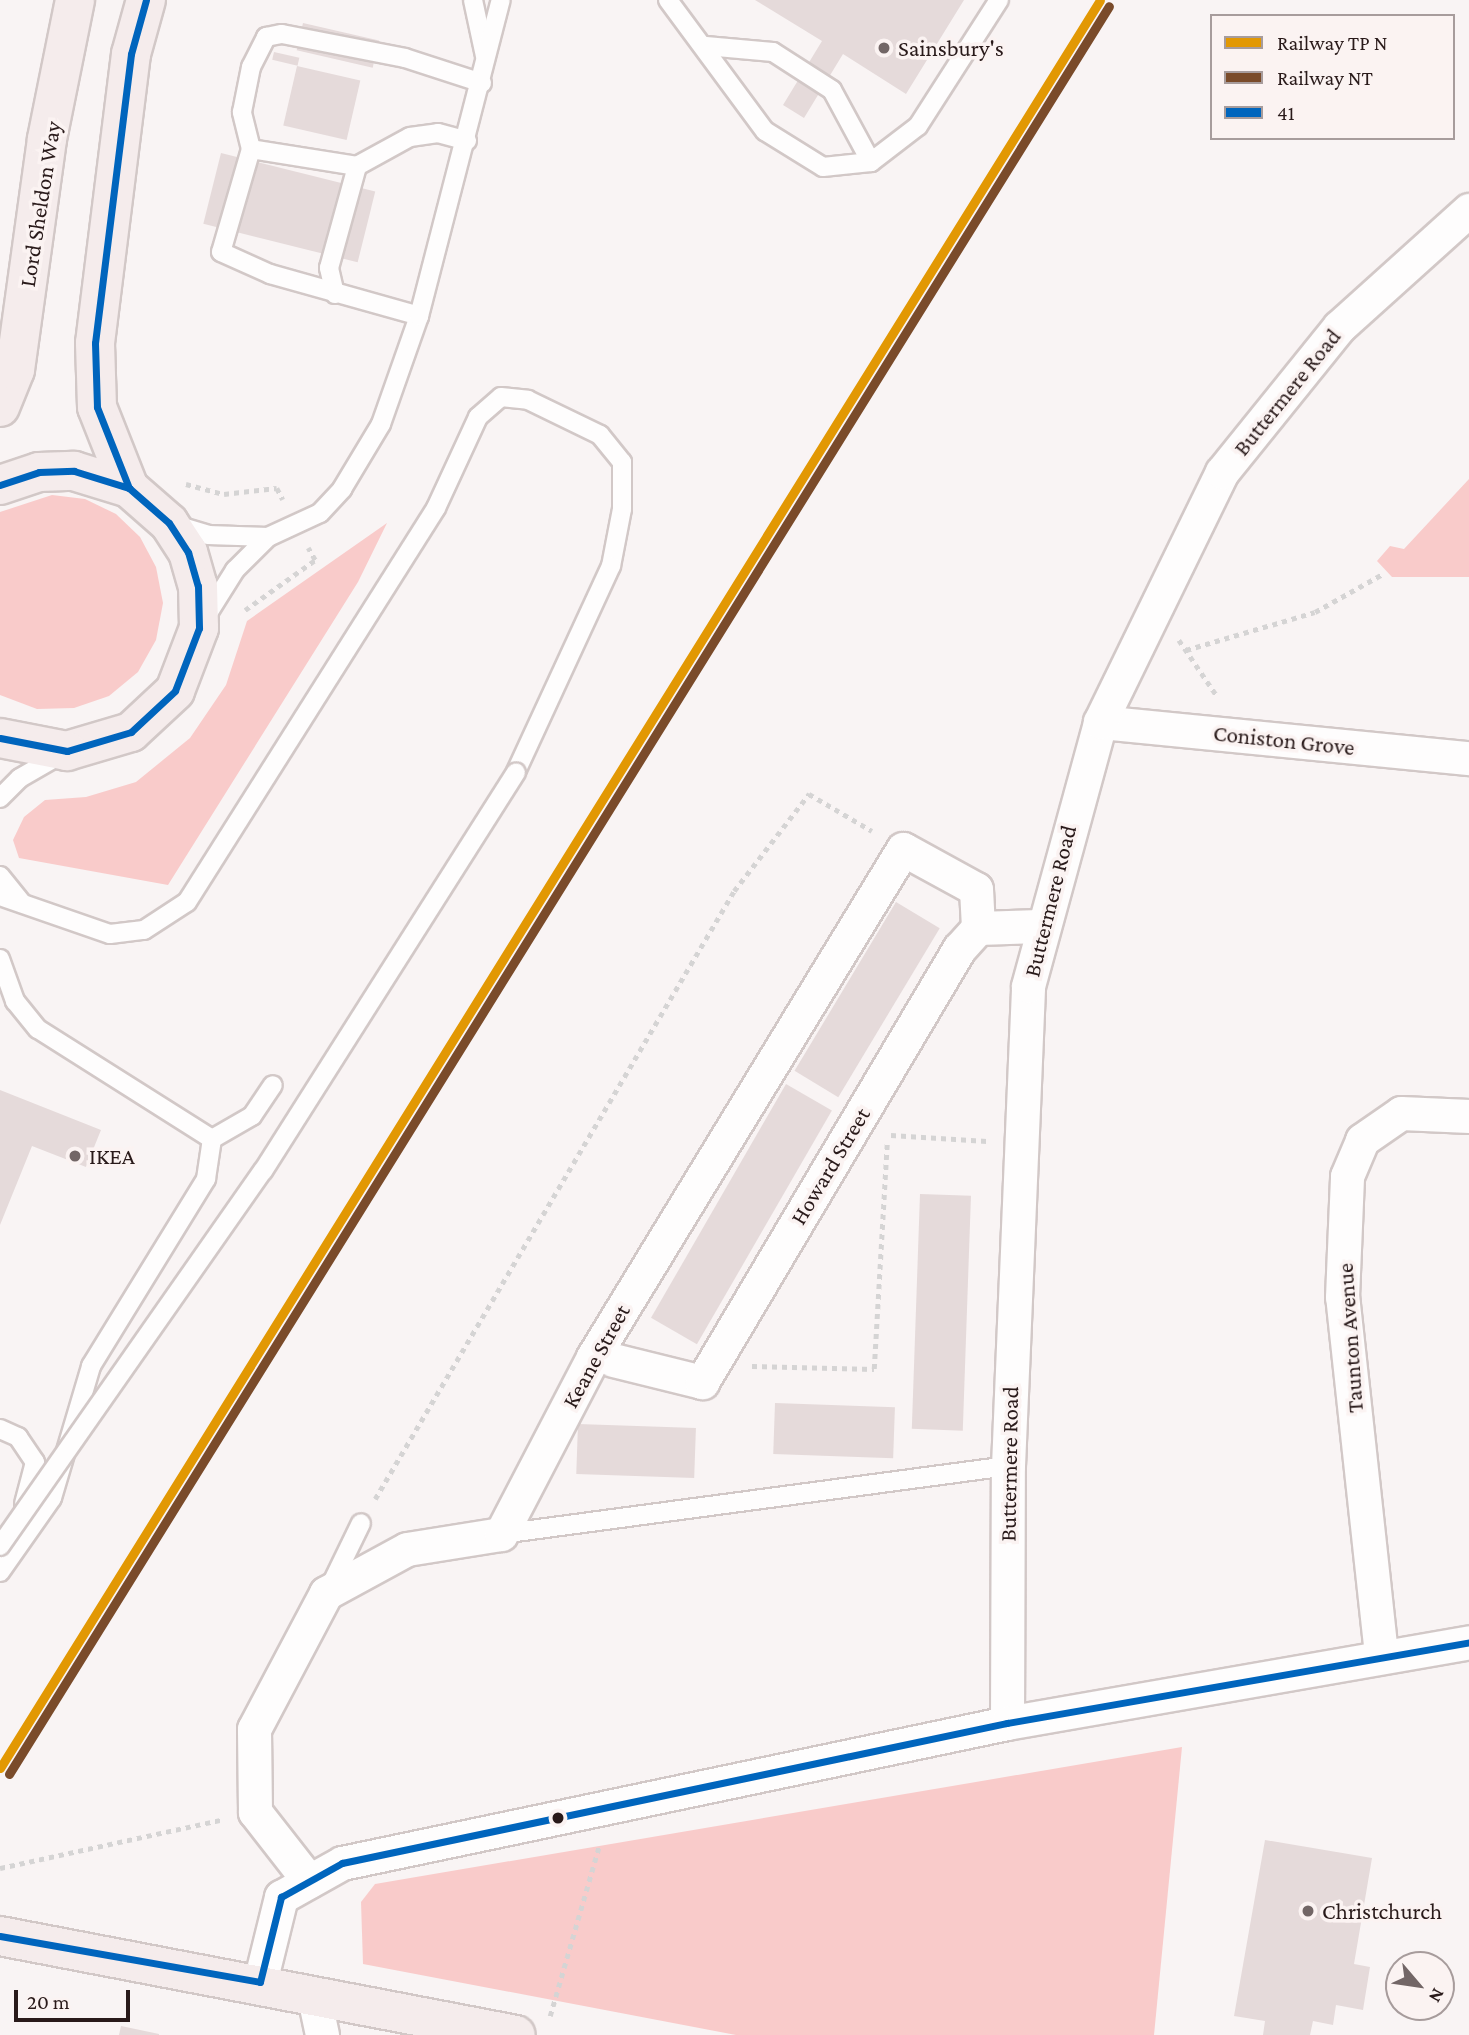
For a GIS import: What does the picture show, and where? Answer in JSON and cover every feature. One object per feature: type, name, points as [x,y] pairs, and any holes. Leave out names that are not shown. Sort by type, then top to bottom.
[{"type":"highway","name":"Lord Sheldon Way","points":[[0,407],[15,370],[47,139],[75,0]]},
{"type":"highway","points":[[0,738],[66,751],[131,732],[157,712],[190,663],[199,628],[198,586],[169,523],[129,488],[103,435],[94,366],[131,54],[146,0]]},
{"type":"highway","points":[[0,309],[47,139]]},
{"type":"highway","points":[[0,485],[39,472],[74,471],[129,488]]},
{"type":"highway","points":[[0,1937],[260,1982],[314,1997],[532,2028]]},
{"type":"street","name":"Buttermere Road","points":[[1007,1723],[1008,1466],[1019,1143],[1028,986],[1039,926],[1100,722],[1155,604],[1222,472],[1339,327],[1469,210]]},
{"type":"street","name":"Coniston Grove","points":[[1100,722],[1469,758]]},
{"type":"street","points":[[903,849],[976,889],[978,928],[1039,926]]},
{"type":"street","name":"Keane Street","points":[[501,1534],[593,1357],[903,849]]},
{"type":"street","name":"Howard Street","points":[[712,1365],[858,1118],[978,928]]},
{"type":"street","name":"Taunton Avenue","points":[[1381,1654],[1342,1297],[1347,1176],[1362,1140],[1401,1113],[1469,1116]]},
{"type":"street","points":[[613,1360],[702,1382],[712,1365]]},
{"type":"street","points":[[309,1881],[255,1812],[254,1729],[326,1594],[407,1549],[501,1534]]},
{"type":"street","points":[[260,1982],[281,1897],[342,1863],[1007,1723],[1381,1654],[1469,1642]]},
{"type":"street","points":[[314,1997],[322,2035]]},
{"type":"lane","points":[[199,628],[235,570],[268,537],[320,513],[360,463],[419,316],[467,141],[501,0]]},
{"type":"lane","points":[[668,0],[706,46],[765,131],[823,167],[871,162],[918,126],[999,0]]},
{"type":"lane","points":[[480,2],[486,63]]},
{"type":"lane","points":[[419,316],[335,294],[232,261],[221,252],[251,149],[242,112],[251,66],[266,37],[282,33],[405,58],[482,83]]},
{"type":"lane","points":[[706,46],[773,52],[832,90],[871,162]]},
{"type":"lane","points":[[251,149],[357,166],[410,137],[438,133],[467,141]]},
{"type":"lane","points":[[335,294],[329,268],[357,166]]},
{"type":"lane","points":[[0,896],[27,909],[110,934],[144,930],[187,902],[436,508],[478,417],[501,397],[528,400],[600,435],[622,462],[622,509],[611,566],[516,772],[263,1171],[0,1546]]},
{"type":"lane","points":[[169,523],[208,535],[268,537]]},
{"type":"lane","points":[[0,798],[20,778],[66,751]]},
{"type":"lane","points":[[0,876],[27,909]]},
{"type":"lane","points":[[0,959],[8,1002],[38,1029],[212,1139]]},
{"type":"lane","points":[[212,1139],[252,1116],[273,1085]]},
{"type":"lane","points":[[0,1572],[52,1497],[91,1366],[206,1179],[212,1139]]},
{"type":"lane","points":[[0,1429],[18,1437],[35,1462],[32,1494],[0,1539]]},
{"type":"lane","points":[[501,1534],[1008,1466]]},
{"type":"lane","points":[[326,1594],[361,1523]]},
{"type":"path","points":[[174,474],[184,483],[224,494],[277,488]]},
{"type":"path","points":[[1186,650],[1315,612],[1381,575]]},
{"type":"path","points":[[1155,604],[1245,736]]},
{"type":"path","points":[[361,1523],[653,1021],[734,891],[809,794],[903,849]]},
{"type":"path","points":[[858,1118],[888,1135],[1019,1143]]},
{"type":"path","points":[[712,1365],[874,1368],[888,1135]]},
{"type":"path","points":[[532,2028],[612,1805]]},
{"type":"path","points":[[0,1868],[255,1812]]},
{"type":"shaded area","points":[[1469,479],[1469,577],[1392,577],[1377,561],[1390,546],[1404,549]]},
{"type":"shaded area","points":[[52,495],[85,499],[116,514],[140,537],[156,567],[163,603],[156,640],[138,672],[109,696],[74,708],[37,709],[0,695],[0,512]]},
{"type":"shaded area","points":[[387,523],[358,582],[168,885],[19,858],[13,840],[24,817],[45,800],[86,797],[136,782],[190,738],[226,685],[247,621]]},
{"type":"shaded area","points":[[1182,1747],[1154,2035],[736,2035],[363,1964],[361,1902],[375,1884]]},
{"type":"building","name":"Sainsbury's","points":[[755,0],[964,0],[906,94],[843,54],[804,118],[783,105],[822,41]]},
{"type":"building","points":[[303,23],[379,41],[373,68],[297,50]]},
{"type":"building","points":[[274,52],[299,58],[298,66],[272,60]]},
{"type":"building","points":[[297,66],[360,81],[347,140],[283,125]]},
{"type":"building","points":[[221,153],[375,191],[358,262],[203,224]]},
{"type":"building","points":[[896,902],[940,928],[838,1097],[795,1071]]},
{"type":"building","points":[[786,1084],[832,1110],[697,1344],[651,1318]]},
{"type":"building","name":"IKEA","points":[[0,1090],[101,1130],[86,1167],[32,1146],[0,1225]]},
{"type":"building","points":[[920,1194],[971,1196],[963,1431],[912,1429]]},
{"type":"building","points":[[775,1403],[895,1407],[893,1458],[773,1454]]},
{"type":"building","points":[[578,1424],[696,1428],[694,1478],[576,1474]]},
{"type":"building","name":"Christchurch","points":[[1265,1840],[1372,1858],[1354,1964],[1370,1967],[1363,2010],[1336,2005],[1333,2025],[1313,2021],[1310,2035],[1263,2035],[1265,2021],[1234,2016]]},
{"type":"building","points":[[121,2026],[159,2034],[159,2035],[119,2035]]},
{"type":"transit line","name":"41","points":[[129,488],[97,407],[95,343],[131,54],[146,0]]},
{"type":"transit line","points":[[0,1768],[1100,0]]},
{"type":"transit line","name":"41","points":[[0,485],[39,472],[74,471],[129,488],[169,523],[188,552],[198,586],[199,628],[175,691],[131,732],[67,751],[0,738]]},
{"type":"transit line","name":"41","points":[[0,1936],[260,1982],[281,1897],[342,1863],[1007,1723],[1469,1642]]},
{"type":"rail line","name":"NT","points":[[9,1774],[1109,6]]},
{"type":"place","name":"Sainsbury's","points":[[884,48]]},
{"type":"place","name":"IKEA","points":[[75,1156]]},
{"type":"place","name":"Christchurch","points":[[1308,1911]]}]
